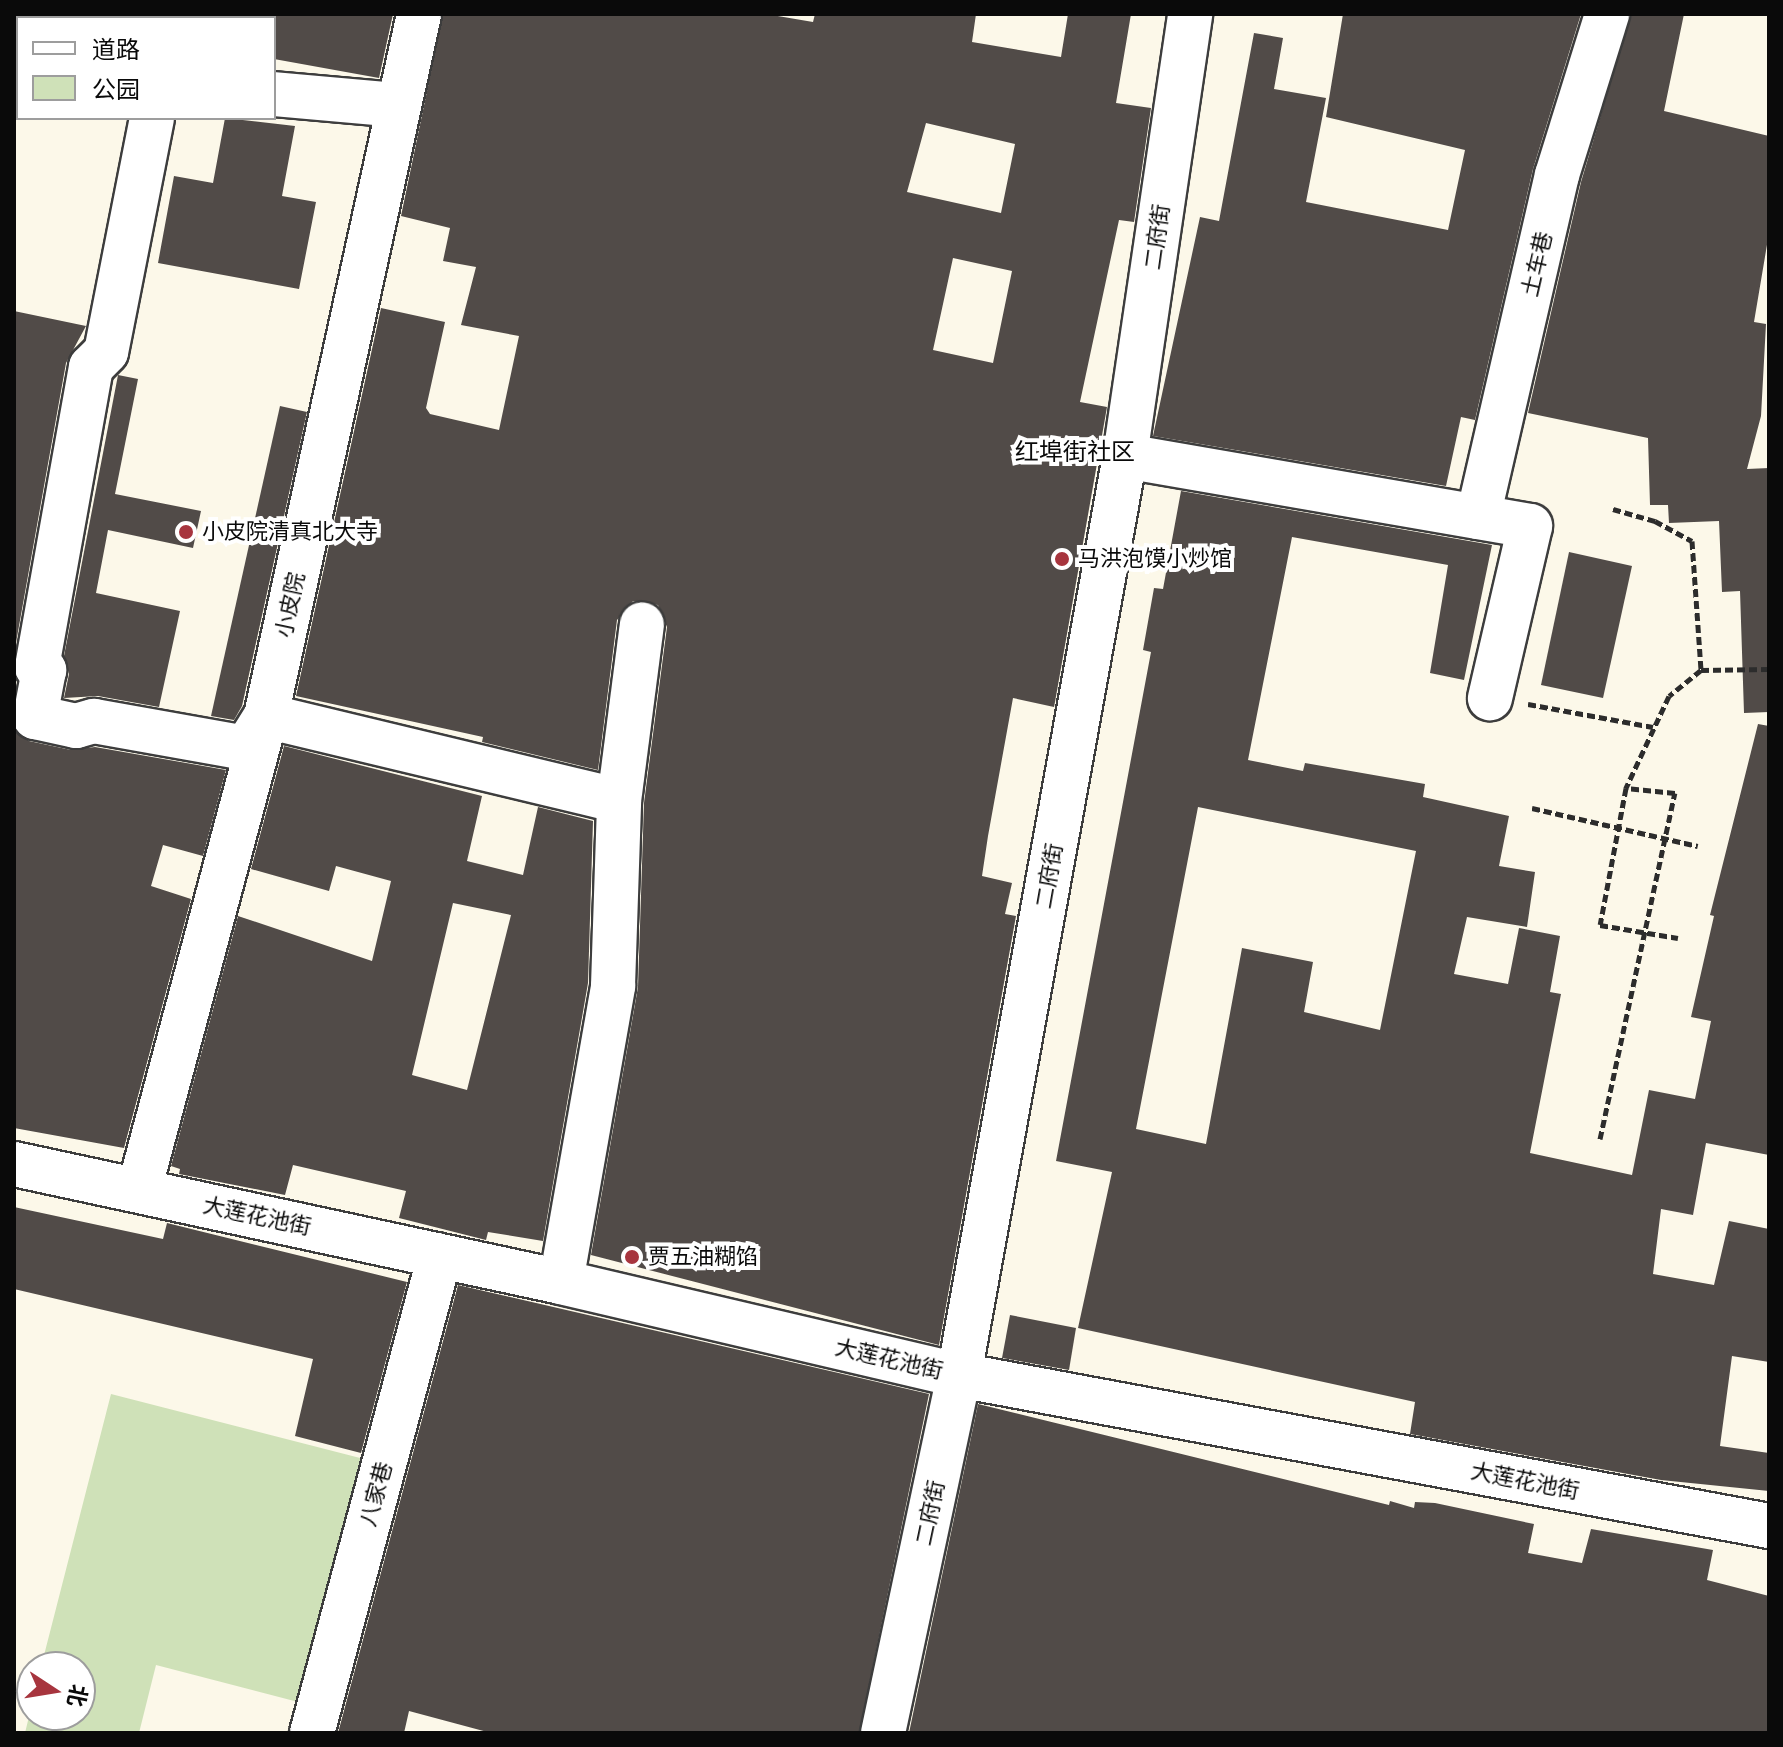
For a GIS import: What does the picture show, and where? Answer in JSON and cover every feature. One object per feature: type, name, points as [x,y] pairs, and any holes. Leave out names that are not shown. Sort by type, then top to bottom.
[{"type":"street","name":"小皮院","points":[[139,1190],[266,716],[419,14]]},
{"type":"street","name":"二府街","points":[[883,1733],[959,1375],[1125,456],[1190,14]]},
{"type":"street","name":"土车巷","points":[[1478,517],[1557,175],[1607,14]]},
{"type":"street","points":[[276,94],[397,105]]},
{"type":"street","points":[[152,120],[106,352],[91,367],[37,667],[44,670],[35,717],[76,726],[94,721],[246,748],[266,716],[619,801]]},
{"type":"street","points":[[1125,456],[1530,526],[1490,698]]},
{"type":"street","points":[[561,1282],[613,986],[619,801],[642,624]]},
{"type":"street","name":"大莲花池街","points":[[14,1164],[561,1282],[959,1375],[1769,1526]]},
{"type":"street","name":"八家巷","points":[[312,1733],[440,1256]]},
{"type":"path","points":[[1613,509],[1655,521],[1692,541],[1701,670]]},
{"type":"path","points":[[1678,938],[1600,925],[1621,828],[1626,788],[1669,696],[1701,670],[1769,669]]},
{"type":"path","points":[[1490,698],[1653,727]]},
{"type":"path","points":[[1600,1139],[1675,793],[1626,788]]},
{"type":"path","points":[[1532,808],[1698,846]]},
{"type":"green space","points":[[111,1394],[364,1459],[302,1703],[156,1665],[139,1733],[25,1733],[96,1731],[96,1651],[45,1651]]},
{"type":"building","points":[[393,14],[379,78],[276,59],[274,16]]},
{"type":"building","points":[[443,14],[766,14],[813,22],[815,14],[976,14],[972,42],[1061,57],[1068,14],[1131,14],[1116,103],[1151,108],[1134,222],[1119,220],[1080,402],[1107,407],[1054,707],[1013,698],[988,836],[982,876],[1012,883],[1005,914],[1016,916],[939,1345],[591,1255],[638,987],[644,803],[667,627],[658,605],[633,601],[617,620],[598,770],[482,742],[483,737],[296,696],[381,308],[445,322],[426,408],[430,414],[499,430],[519,336],[461,325],[476,267],[443,261],[450,228],[401,216]],"holes":[[[926,123],[1015,144],[1001,213],[907,192]],[[953,258],[1012,271],[993,363],[933,350]]]},
{"type":"building","points":[[1343,14],[1581,14],[1533,169],[1475,420],[1461,417],[1446,486],[1153,436],[1200,217],[1219,221],[1254,33],[1283,38],[1274,89],[1326,98],[1306,202],[1448,230],[1465,150],[1326,117]]},
{"type":"building","points":[[1631,14],[1684,14],[1664,111],[1769,136],[1769,233],[1754,322],[1766,324],[1761,416],[1747,469],[1769,468],[1769,712],[1744,713],[1740,591],[1722,592],[1719,521],[1669,523],[1668,505],[1650,505],[1648,438],[1528,413],[1581,182]]},
{"type":"building","points":[[225,120],[295,126],[282,196],[316,202],[299,289],[158,263],[174,176],[213,183]]},
{"type":"building","points":[[14,311],[86,326],[66,363],[14,654]]},
{"type":"building","points":[[118,375],[138,379],[115,494],[201,511],[193,548],[108,530],[96,593],[180,611],[159,707],[98,696],[64,698],[69,674],[64,656]]},
{"type":"building","points":[[280,406],[307,412],[242,706],[234,720],[211,716]]},
{"type":"building","points":[[1181,491],[1492,545],[1464,680],[1430,673],[1448,565],[1292,537],[1248,760],[1303,771],[1305,763],[1425,784],[1423,797],[1509,816],[1499,866],[1535,872],[1527,927],[1467,917],[1454,974],[1508,984],[1519,928],[1560,936],[1550,992],[1561,994],[1530,1153],[1632,1175],[1649,1090],[1695,1099],[1711,1021],[1691,1017],[1714,916],[1710,915],[1758,724],[1769,726],[1769,1155],[1706,1143],[1693,1215],[1661,1209],[1653,1274],[1714,1285],[1729,1221],[1769,1229],[1769,1362],[1732,1356],[1720,1446],[1769,1453],[1769,1491],[1661,1480],[1410,1434],[1415,1402],[1078,1328],[1112,1172],[1056,1161],[1151,652],[1143,650],[1154,588],[1163,589]],"holes":[[[1198,807],[1416,851],[1380,1030],[1304,1012],[1313,962],[1242,948],[1206,1144],[1136,1129]]]},
{"type":"building","points":[[1569,552],[1632,566],[1603,698],[1541,685]]},
{"type":"building","points":[[14,729],[29,741],[71,750],[95,747],[226,770],[203,856],[163,845],[151,886],[191,899],[124,1148],[14,1128]]},
{"type":"building","points":[[284,746],[482,796],[467,861],[523,875],[538,807],[593,821],[588,983],[543,1241],[488,1232],[486,1240],[399,1218],[406,1191],[293,1165],[285,1195],[179,1174],[180,1169],[171,1166],[238,916],[372,961],[391,881],[336,866],[329,891],[251,869]],"holes":[[[453,903],[511,915],[467,1090],[412,1075]]]},
{"type":"building","points":[[14,1207],[163,1239],[167,1223],[407,1282],[361,1453],[295,1436],[313,1359],[14,1289]]},
{"type":"building","points":[[458,1285],[929,1394],[859,1733],[491,1733],[409,1711],[404,1733],[338,1733]]},
{"type":"building","points":[[1010,1315],[1076,1328],[1069,1370],[1002,1358]]},
{"type":"building","points":[[978,1404],[1389,1505],[1390,1501],[1414,1508],[1415,1502],[1435,1503],[1534,1524],[1528,1553],[1582,1563],[1591,1529],[1713,1550],[1707,1580],[1769,1596],[1769,1733],[909,1733]]},
{"type":"place","name":"小皮院清真北大寺","points":[[186,532]]},
{"type":"place","name":"马洪泡馍小炒馆","points":[[1062,559]]},
{"type":"place","name":"贾五油糊馅","points":[[632,1257]]},
{"type":"district","name":"红埠街社区","points":[[1075,452]]}]
